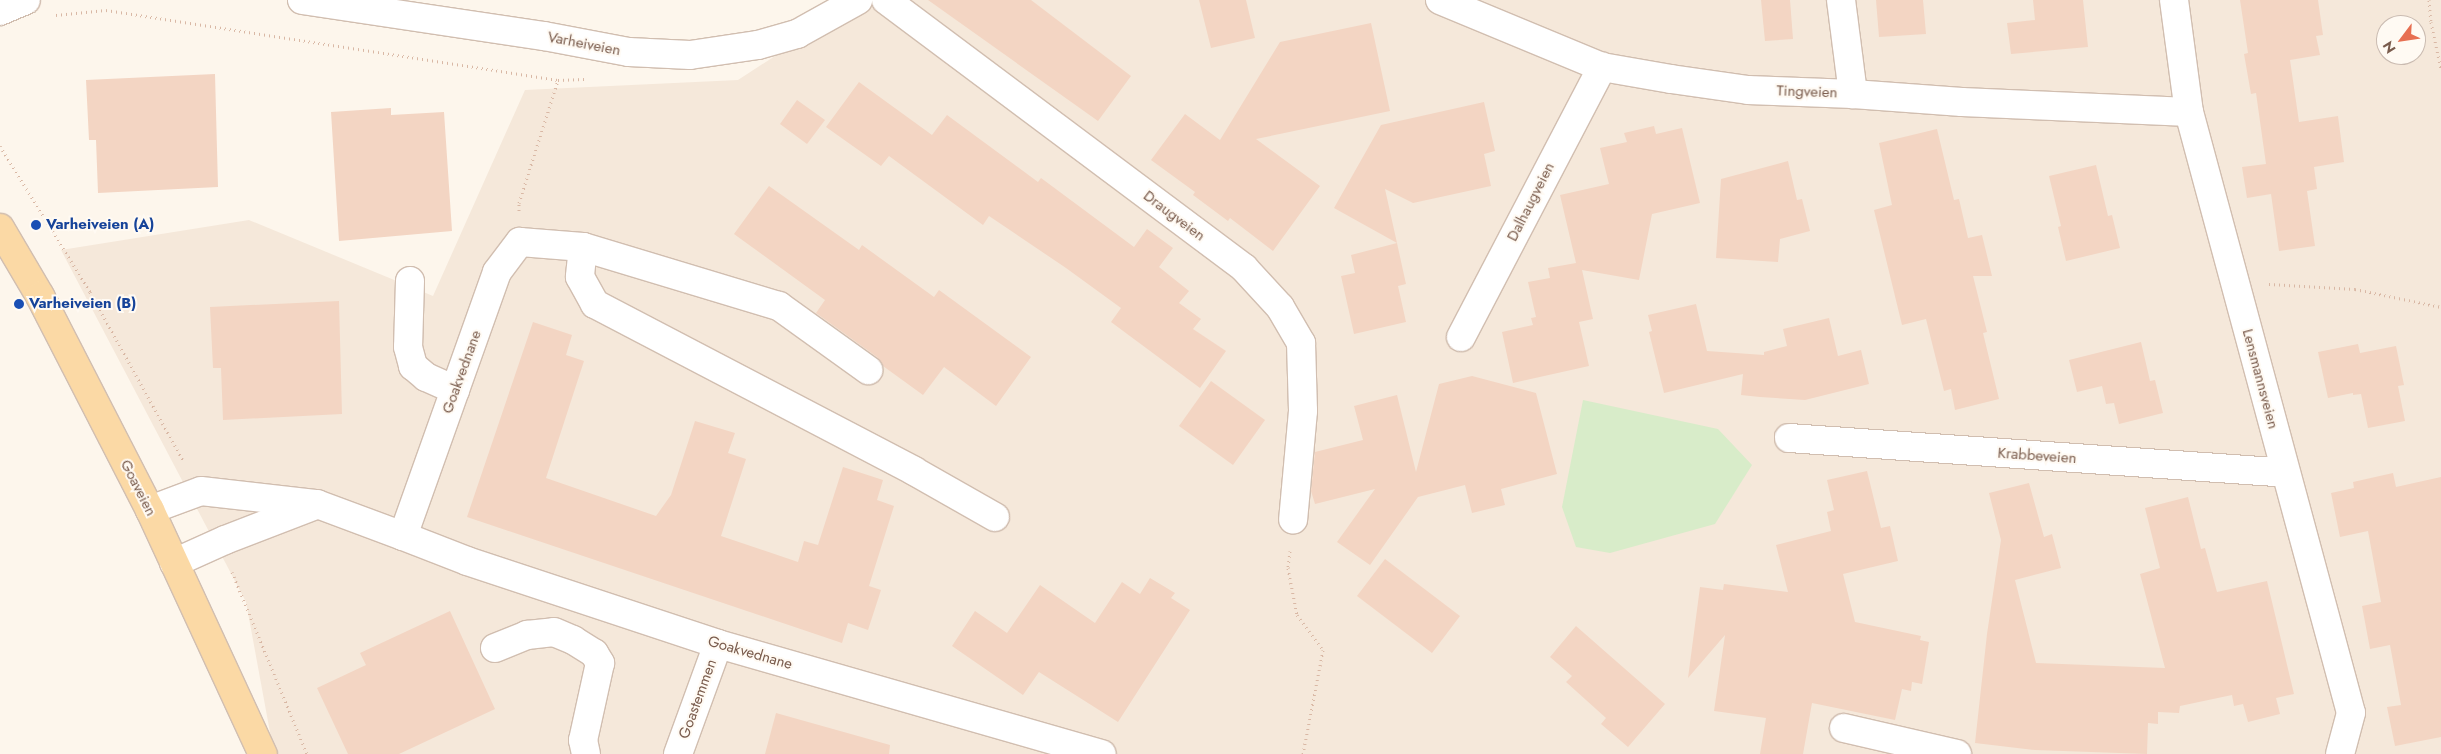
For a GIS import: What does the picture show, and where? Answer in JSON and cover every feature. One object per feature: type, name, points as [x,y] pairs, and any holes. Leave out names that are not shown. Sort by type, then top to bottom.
[{"type":"main road","name":"Goaveien","points":[[0,228],[40,296],[150,510],[263,754]]},
{"type":"street","points":[[0,10],[26,0]]},
{"type":"street","name":"Varheiveien","points":[[302,0],[544,36],[628,52],[690,55],[758,45],[797,34],[858,0]]},
{"type":"street","name":"Draugveien","points":[[886,0],[1244,268],[1280,307],[1301,343],[1303,411],[1294,520]]},
{"type":"street","name":"Tingveien","points":[[1440,0],[1602,67],[1748,90],[2189,112]]},
{"type":"street","points":[[1841,0],[1853,94]]},
{"type":"street","name":"Lensmannsveien","points":[[2174,0],[2189,112],[2351,713],[2340,754]]},
{"type":"street","name":"Dalhaugveien","points":[[1461,337],[1602,67]]},
{"type":"street","points":[[520,242],[584,247],[779,306],[868,370]]},
{"type":"street","name":"Goakvednane","points":[[403,536],[497,272],[520,242]]},
{"type":"street","points":[[584,247],[580,277],[595,304],[905,467],[995,518]]},
{"type":"street","points":[[410,281],[408,347],[413,366],[426,377],[455,390]]},
{"type":"street","name":"Krabbeveien","points":[[1789,438],[2285,473]]},
{"type":"street","name":"Goakvednane","points":[[150,510],[200,491],[317,504],[467,561],[718,644],[1102,754]]},
{"type":"street","points":[[174,563],[225,540],[317,504]]},
{"type":"street","points":[[495,648],[527,635],[554,632],[573,640],[594,653],[600,663],[583,740],[586,754]]},
{"type":"street","name":"Goastemmen","points":[[678,754],[718,644]]},
{"type":"street","points":[[1844,728],[1957,754]]},
{"type":"path","points":[[2429,0],[2431,22],[2441,69]]},
{"type":"path","points":[[48,19],[56,15],[106,10],[558,80],[588,79]]},
{"type":"path","points":[[520,242],[519,203],[558,80]]},
{"type":"path","points":[[0,146],[90,292],[200,491]]},
{"type":"path","points":[[2234,282],[2355,289],[2441,307]]},
{"type":"path","points":[[1294,520],[1288,568],[1297,615],[1323,650],[1303,754]]},
{"type":"path","points":[[225,540],[226,557],[307,754]]},
{"type":"shaded area","points":[[861,0],[2441,0],[2441,754],[274,754],[246,602],[61,250],[249,220],[433,296],[525,90],[738,80]]},
{"type":"green space","points":[[1583,400],[1718,429],[1752,465],[1715,524],[1610,553],[1576,547],[1562,507]]},
{"type":"building","points":[[928,0],[1031,0],[1131,76],[1098,121]]},
{"type":"building","points":[[1199,0],[1246,0],[1255,38],[1211,48]]},
{"type":"building","points":[[1761,0],[1790,0],[1793,39],[1765,41]]},
{"type":"building","points":[[1876,0],[1923,0],[1926,34],[1879,37]]},
{"type":"building","points":[[2033,0],[2083,0],[2088,47],[2011,54],[2007,23],[2035,20]]},
{"type":"building","points":[[2240,0],[2318,0],[2323,35],[2316,36],[2320,55],[2290,60],[2299,122],[2338,116],[2344,162],[2314,167],[2317,189],[2307,191],[2315,246],[2279,251],[2271,194],[2247,198],[2242,167],[2266,164],[2256,93],[2251,94],[2244,54],[2248,53]]},
{"type":"building","points":[[1371,23],[1390,111],[1256,139],[1320,186],[1273,251],[1230,218],[1228,221],[1193,195],[1195,192],[1151,160],[1185,114],[1220,140],[1280,42]]},
{"type":"building","points":[[215,74],[218,187],[98,193],[96,140],[89,140],[86,80]]},
{"type":"building","points":[[859,82],[932,135],[947,115],[1038,182],[1041,178],[1134,247],[1147,229],[1173,248],[1159,267],[1189,291],[1179,303],[1201,319],[1193,329],[1226,351],[1200,388],[1111,322],[1121,308],[1066,268],[989,216],[983,225],[889,156],[881,166],[826,127]]},
{"type":"building","points":[[797,100],[825,120],[807,144],[780,124]]},
{"type":"building","points":[[1484,102],[1495,151],[1484,154],[1491,186],[1413,203],[1385,189],[1397,243],[1334,208],[1381,125]]},
{"type":"building","points":[[391,108],[391,115],[444,112],[452,231],[339,241],[331,112]]},
{"type":"building","points":[[1654,126],[1656,134],[1682,128],[1700,203],[1652,214],[1639,280],[1582,270],[1593,319],[1579,322],[1589,366],[1513,383],[1502,332],[1533,325],[1531,318],[1536,317],[1528,282],[1550,278],[1548,268],[1576,263],[1560,195],[1609,184],[1600,148],[1627,142],[1624,133]]},
{"type":"building","points":[[1937,129],[1954,200],[1959,199],[1968,238],[1982,235],[1992,276],[1973,276],[1987,332],[1983,333],[1999,399],[1955,410],[1951,389],[1944,391],[1926,319],[1902,325],[1874,210],[1892,205],[1879,143]]},
{"type":"building","points":[[1788,161],[1797,200],[1802,199],[1810,231],[1780,239],[1778,262],[1716,258],[1721,179]]},
{"type":"building","points":[[2096,165],[2108,216],[2112,215],[2120,248],[2066,261],[2058,227],[2061,226],[2049,176]]},
{"type":"building","points":[[769,186],[859,250],[862,245],[934,297],[939,290],[1031,357],[996,406],[944,367],[923,395],[883,366],[877,357],[816,313],[825,300],[734,234]]},
{"type":"building","points":[[1397,243],[1406,284],[1398,286],[1406,322],[1354,334],[1341,276],[1355,273],[1351,255]]},
{"type":"building","points":[[339,301],[342,414],[223,420],[221,368],[213,368],[210,307]]},
{"type":"building","points":[[1696,304],[1707,351],[1764,355],[1764,352],[1787,346],[1783,329],[1829,318],[1838,356],[1861,350],[1869,384],[1805,400],[1760,397],[1741,395],[1743,374],[1664,393],[1649,332],[1652,331],[1648,315]]},
{"type":"building","points":[[533,322],[572,335],[566,355],[584,361],[546,478],[656,516],[671,495],[695,421],[735,433],[728,453],[746,459],[721,536],[798,562],[804,541],[818,545],[843,467],[883,480],[877,500],[894,506],[869,586],[881,590],[868,630],[848,623],[842,643],[467,517]]},
{"type":"building","points":[[2141,342],[2150,381],[2155,380],[2163,413],[2119,424],[2114,403],[2106,404],[2102,386],[2077,392],[2069,360]]},
{"type":"building","points":[[2358,344],[2360,353],[2396,346],[2404,385],[2398,386],[2405,421],[2368,428],[2361,394],[2353,395],[2353,393],[2328,398],[2318,352]]},
{"type":"building","points":[[1472,376],[1536,393],[1557,474],[1501,489],[1505,505],[1472,513],[1465,485],[1418,497],[1370,565],[1337,542],[1375,489],[1315,504],[1311,491],[1315,452],[1363,440],[1354,406],[1397,395],[1416,472],[1439,384]]},
{"type":"building","points":[[1211,381],[1265,420],[1233,465],[1179,426]]},
{"type":"building","points":[[1867,471],[1881,528],[1890,526],[1898,561],[1843,574],[1855,622],[1921,636],[1920,640],[1929,642],[1922,684],[1912,682],[1911,691],[1902,689],[1895,720],[1812,703],[1803,754],[1760,754],[1766,718],[1714,711],[1725,635],[1688,678],[1700,587],[1723,590],[1724,584],[1788,592],[1776,545],[1831,531],[1827,512],[1834,510],[1827,480]]},
{"type":"building","points":[[2393,473],[2396,487],[2441,477],[2441,737],[2395,746],[2387,707],[2401,705],[2390,645],[2370,649],[2362,606],[2381,602],[2368,531],[2340,537],[2331,493],[2354,488],[2353,482]]},
{"type":"building","points":[[2029,483],[2044,537],[2052,534],[2061,568],[2015,580],[2036,663],[2165,668],[2140,574],[2160,568],[2145,508],[2188,497],[2201,549],[2205,548],[2217,592],[2267,581],[2294,694],[2276,698],[2280,714],[2248,722],[2243,704],[2234,706],[2232,695],[2180,706],[2179,713],[2158,712],[2158,724],[2148,723],[2147,754],[2035,750],[1975,743],[1987,634],[2001,540],[1989,493]]},
{"type":"building","points":[[1385,559],[1460,616],[1432,653],[1357,596]]},
{"type":"building","points":[[1150,578],[1175,593],[1171,598],[1190,610],[1118,722],[1039,672],[1023,695],[952,646],[975,611],[1007,633],[1040,585],[1095,623],[1122,582],[1140,594]]},
{"type":"building","points":[[450,611],[495,709],[399,754],[348,754],[317,688],[366,665],[360,653]]},
{"type":"building","points":[[1576,626],[1665,704],[1628,747],[1601,724],[1606,718],[1566,682],[1572,676],[1550,657]]},
{"type":"building","points":[[776,713],[890,745],[889,754],[765,754]]},
{"type":"place","name":"Varheiveien (A)","points":[[36,225]]},
{"type":"place","name":"Varheiveien (B)","points":[[19,304]]}]
